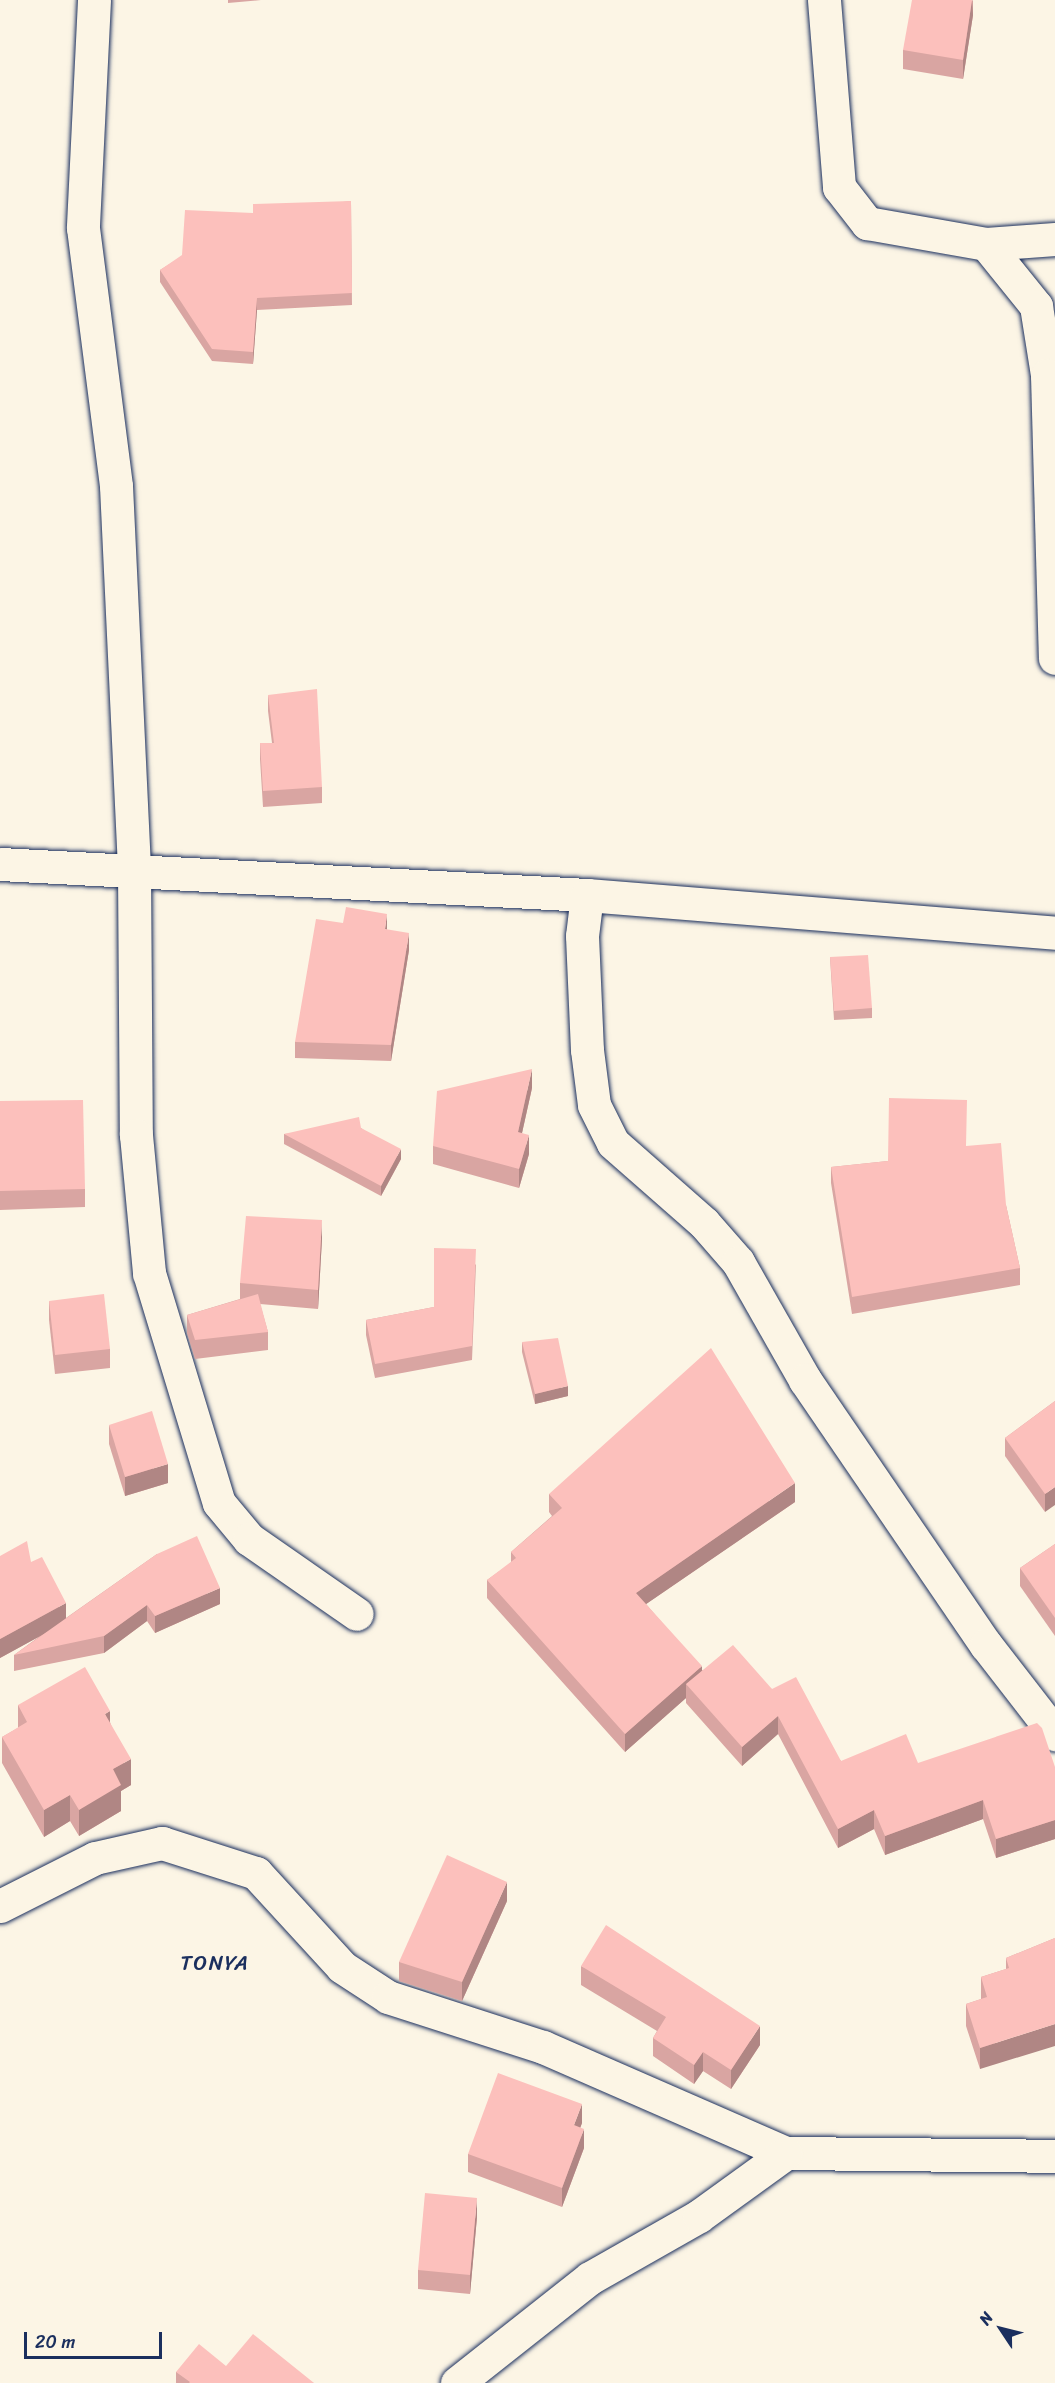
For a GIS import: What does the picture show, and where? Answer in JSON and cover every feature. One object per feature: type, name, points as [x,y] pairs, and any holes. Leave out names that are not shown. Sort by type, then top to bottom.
[{"type":"street","points":[[94,0],[83,228],[116,486],[134,869],[142,1216],[149,1273],[186,1410],[219,1503],[249,1539],[357,1614]]},
{"type":"street","points":[[824,0],[839,187],[867,223],[986,244],[1055,239]]},
{"type":"street","points":[[986,244],[1036,306],[1047,375],[1055,658]]},
{"type":"street","points":[[0,864],[134,869],[587,895],[1055,933]]},
{"type":"street","points":[[587,895],[582,936],[587,1050],[594,1105],[613,1143],[704,1223],[738,1262],[805,1380],[986,1645],[1055,1734]]},
{"type":"street","points":[[0,1906],[125,1849],[162,1843],[217,1859],[256,1874],[342,1967],[388,1997],[543,2047],[786,2152],[1055,2156]]},
{"type":"street","points":[[457,2383],[590,2278],[699,2217],[786,2152]]},
{"type":"building","points":[[912,0],[972,0],[963,60],[903,50]]},
{"type":"building","points":[[351,201],[352,293],[257,298],[253,352],[212,349],[160,270],[182,255],[185,210],[253,213],[253,204]]},
{"type":"building","points":[[317,689],[322,787],[263,791],[260,743],[274,743],[268,695]]},
{"type":"building","points":[[346,907],[387,914],[385,929],[409,933],[391,1045],[295,1042],[316,919],[343,923]]},
{"type":"building","points":[[868,955],[872,1008],[834,1011],[830,957]]},
{"type":"building","points":[[532,1069],[518,1132],[529,1135],[519,1169],[433,1146],[437,1091]]},
{"type":"building","points":[[889,1098],[967,1100],[966,1146],[1001,1143],[1006,1205],[1020,1268],[852,1297],[831,1167],[888,1161]]},
{"type":"building","points":[[83,1100],[85,1189],[0,1191],[0,1101]]},
{"type":"building","points":[[359,1117],[361,1128],[401,1149],[381,1186],[284,1134]]},
{"type":"building","points":[[246,1216],[322,1220],[318,1290],[240,1283]]},
{"type":"building","points":[[434,1248],[476,1249],[472,1346],[375,1364],[366,1320],[434,1307]]},
{"type":"building","points":[[104,1294],[110,1349],[55,1355],[49,1301]]},
{"type":"building","points":[[258,1294],[268,1332],[195,1340],[187,1315]]},
{"type":"building","points":[[558,1338],[568,1386],[535,1394],[522,1342]]},
{"type":"building","points":[[711,1348],[795,1483],[636,1593],[702,1666],[625,1734],[487,1580],[516,1558],[511,1552],[562,1508],[549,1494]]},
{"type":"building","points":[[1055,1401],[1055,1487],[1045,1494],[1005,1438]]},
{"type":"building","points":[[152,1411],[168,1464],[125,1477],[109,1425]]},
{"type":"building","points":[[197,1536],[220,1588],[155,1616],[147,1605],[104,1636],[14,1655],[157,1554]]},
{"type":"building","points":[[27,1541],[31,1562],[42,1557],[66,1603],[0,1639],[0,1556]]},
{"type":"building","points":[[1055,1544],[1055,1618],[1020,1568]]},
{"type":"building","points":[[733,1645],[772,1689],[796,1677],[841,1761],[906,1734],[918,1763],[1037,1723],[1042,1728],[1055,1767],[1055,1820],[996,1839],[983,1800],[885,1836],[874,1810],[838,1829],[778,1716],[742,1747],[686,1684]]},
{"type":"building","points":[[85,1667],[110,1711],[105,1714],[131,1759],[113,1769],[121,1785],[79,1810],[70,1795],[44,1810],[2,1737],[27,1722],[18,1705]]},
{"type":"building","points":[[447,1855],[507,1882],[462,1982],[399,1962]]},
{"type":"building","points":[[606,1925],[760,2026],[731,2070],[703,2052],[694,2065],[653,2038],[666,2017],[581,1966]]},
{"type":"building","points":[[1055,1938],[1055,2024],[980,2048],[966,2004],[987,1997],[981,1977],[1009,1968],[1006,1958]]},
{"type":"building","points":[[498,2073],[582,2104],[574,2125],[584,2129],[562,2188],[468,2154]]},
{"type":"building","points":[[425,2193],[477,2198],[470,2275],[418,2270]]},
{"type":"building","points":[[253,2334],[314,2383],[189,2383],[176,2372],[199,2344],[226,2366]]},
{"type":"district","name":"TONYA","points":[[215,1963]]}]
